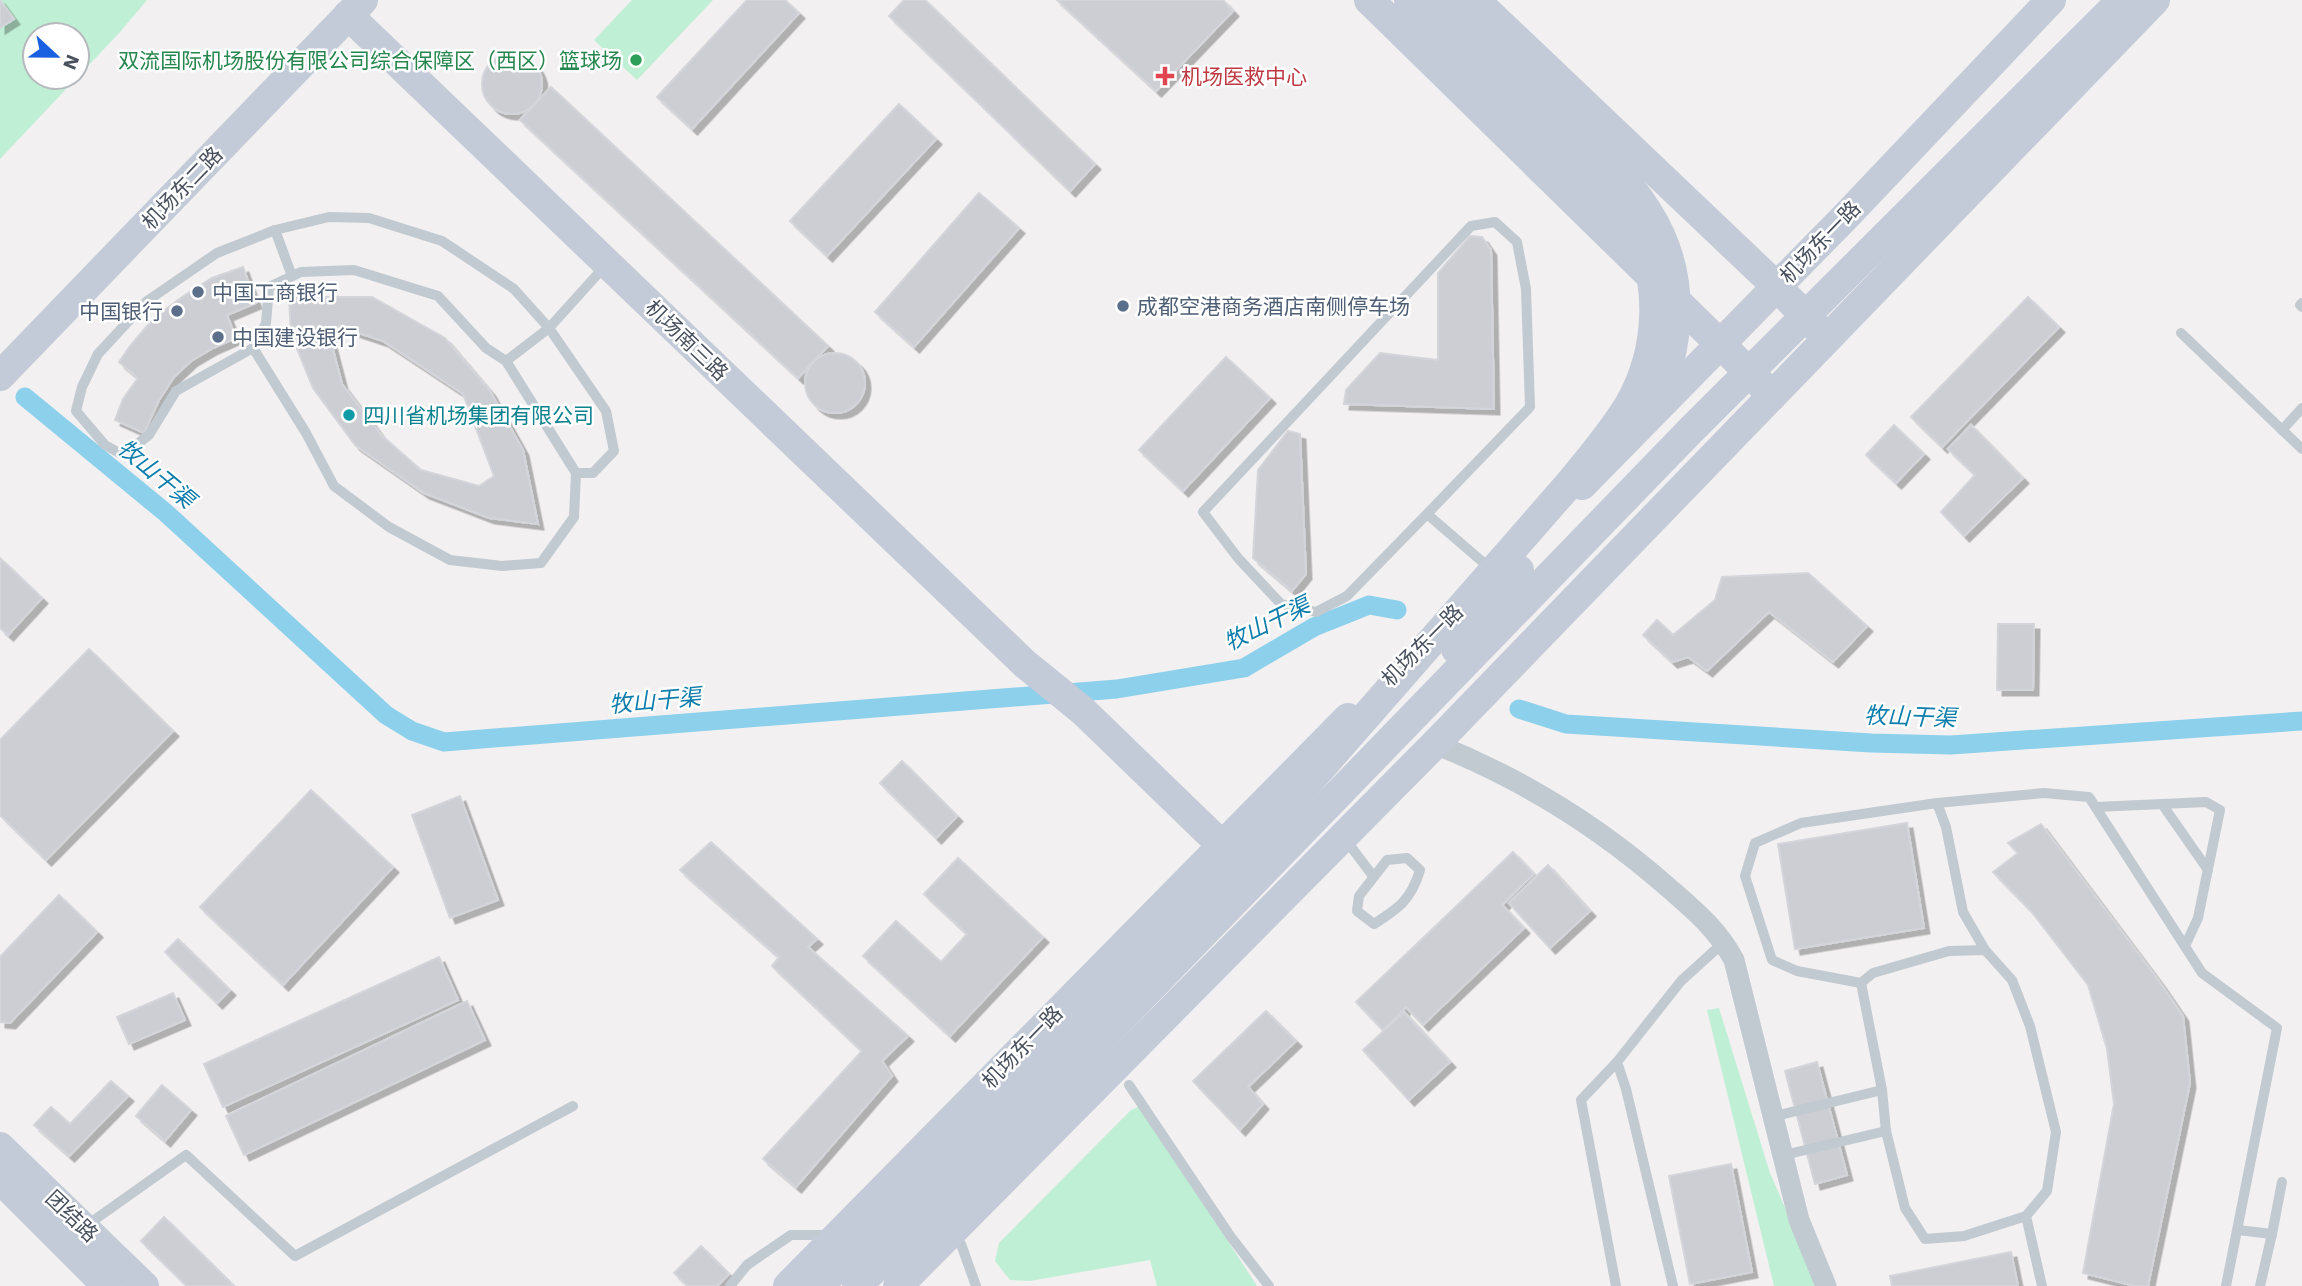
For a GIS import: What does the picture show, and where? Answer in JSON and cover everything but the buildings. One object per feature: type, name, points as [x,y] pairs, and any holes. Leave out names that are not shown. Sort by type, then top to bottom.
[{"type":"street","points":[[1369,0],[1772,395]]},
{"type":"street","points":[[819,1286],[1185,916],[1312,778],[1571,482],[1609,436],[1637,387],[1650,351],[1655,311],[1647,263],[1631,223],[1603,189],[1409,0]]},
{"type":"street","points":[[1327,806],[1640,425],[1664,377],[1674,344],[1676,310],[1673,278],[1661,238],[1646,210],[1629,186],[1592,145],[1442,0]]},
{"type":"street","points":[[1475,0],[1777,287],[1827,339]]},
{"type":"street","name":"机场东一路","points":[[788,1286],[1220,845],[1777,287],[2051,0]]},
{"type":"street","points":[[856,1286],[975,1169],[1690,432],[2122,0]]},
{"type":"street","points":[[1856,308],[1987,150],[2070,61],[2132,0]]},
{"type":"street","points":[[898,1286],[1435,744],[2155,0]]},
{"type":"street","name":"机场南三路","points":[[356,8],[608,264],[1026,664],[1083,711],[1220,845],[1281,900]]},
{"type":"street","name":"机场东二路","points":[[0,376],[356,8]]},
{"type":"street","points":[[1435,744],[1501,772],[1547,797],[1639,861],[1698,913],[1725,942],[1734,960],[1799,1220],[1826,1286]]},
{"type":"street","points":[[920,1286],[1052,1147],[1079,1114],[1100,1082]]},
{"type":"street","name":"团结路","points":[[0,1147],[145,1286]]},
{"type":"street","points":[[0,1180],[107,1286]]},
{"type":"lane","points":[[253,348],[306,433],[334,486],[389,527],[450,559],[502,566],[541,563],[574,516],[576,473],[506,361],[486,348],[438,296],[354,270],[301,272],[269,287],[266,323],[253,348],[176,391],[149,435],[124,456],[104,445],[76,411],[82,387],[98,354],[147,301],[218,253],[275,230],[328,217],[369,218],[442,241],[514,289],[549,328],[606,411],[614,451],[593,473],[576,473]]},
{"type":"lane","points":[[1495,222],[1517,242],[1526,289],[1530,407],[1427,514],[1347,596],[1317,612],[1282,604],[1238,558],[1203,512],[1471,226],[1495,222]]},
{"type":"lane","points":[[275,230],[292,276]]},
{"type":"lane","points":[[506,361],[549,328],[608,264]]},
{"type":"lane","points":[[2181,333],[2302,449]]},
{"type":"lane","points":[[2282,430],[2302,408]]},
{"type":"lane","points":[[1427,514],[1494,572]]},
{"type":"lane","points":[[1985,950],[1949,951],[1873,974],[1861,983],[1797,971],[1772,960],[1745,876],[1755,843],[1801,823],[1937,803],[2044,793],[2089,797],[2202,973],[2277,1028],[2226,1286]]},
{"type":"lane","points":[[2096,807],[2206,802],[2220,810],[2199,918],[2185,946]]},
{"type":"lane","points":[[1861,983],[1882,1090],[1886,1131],[1905,1208],[1925,1239],[1964,1236],[2026,1216],[2047,1191],[2056,1132],[2025,1014],[2012,980],[1985,950],[1963,912],[1946,827],[1937,803]]},
{"type":"lane","points":[[2162,804],[2208,870]]},
{"type":"lane","points":[[1343,837],[1373,876]]},
{"type":"lane","points":[[1407,858],[1420,870],[1414,890],[1399,908],[1374,924],[1357,911],[1359,896],[1373,876],[1387,860],[1407,858]]},
{"type":"lane","points":[[1616,1286],[1581,1100],[1617,1062],[1681,981],[1725,942]]},
{"type":"lane","points":[[1617,1062],[1626,1089],[1673,1286]]},
{"type":"lane","points":[[1129,1085],[1231,1237],[1269,1286]]},
{"type":"lane","points":[[1774,1116],[1882,1090]]},
{"type":"lane","points":[[90,1223],[186,1155],[295,1256],[573,1106]]},
{"type":"lane","points":[[1784,1155],[1886,1131]]},
{"type":"lane","points":[[2260,1286],[2282,1182]]},
{"type":"lane","points":[[2026,1216],[2042,1286]]},
{"type":"lane","points":[[2238,1230],[2272,1234]]},
{"type":"lane","points":[[730,1286],[747,1265],[791,1235],[838,1235]]},
{"type":"lane","points":[[961,1244],[976,1286]]},
{"type":"green space","points":[[0,0],[147,0],[91,63],[91,21],[21,21],[21,91],[64,91],[0,159]]},
{"type":"green space","name":"双流国际机场股份有限公司综合保障区（西区）篮球场","points":[[632,0],[713,0],[637,80],[594,40]]},
{"type":"green space","points":[[1719,1008],[1770,1173],[1819,1286],[1774,1286],[1707,1010]]},
{"type":"green space","points":[[1140,1106],[1257,1286],[1157,1286],[1150,1260],[1030,1281],[1010,1280],[995,1261],[999,1243],[1131,1110]]},
{"type":"waterway","name":"牧山干渠","points":[[25,397],[166,513],[386,715],[412,731],[444,742],[1117,689],[1244,668],[1314,627],[1369,605],[1397,610]]},
{"type":"waterway","name":"牧山干渠","points":[[1519,709],[1566,724],[1871,743],[1951,745],[2302,721]]},
{"type":"place","name":"双流国际机场股份有限公司综合保障区（西区）篮球场","points":[[636,60]]},
{"type":"place","name":"机场医救中心","points":[[1165,76]]},
{"type":"place","name":"中国工商银行","points":[[198,292]]},
{"type":"place","name":"成都空港商务酒店南侧停车场","points":[[1123,306]]},
{"type":"place","name":"中国银行","points":[[177,311]]},
{"type":"place","name":"中国建设银行","points":[[218,337]]},
{"type":"place","name":"四川省机场集团有限公司","points":[[349,415]]}]
